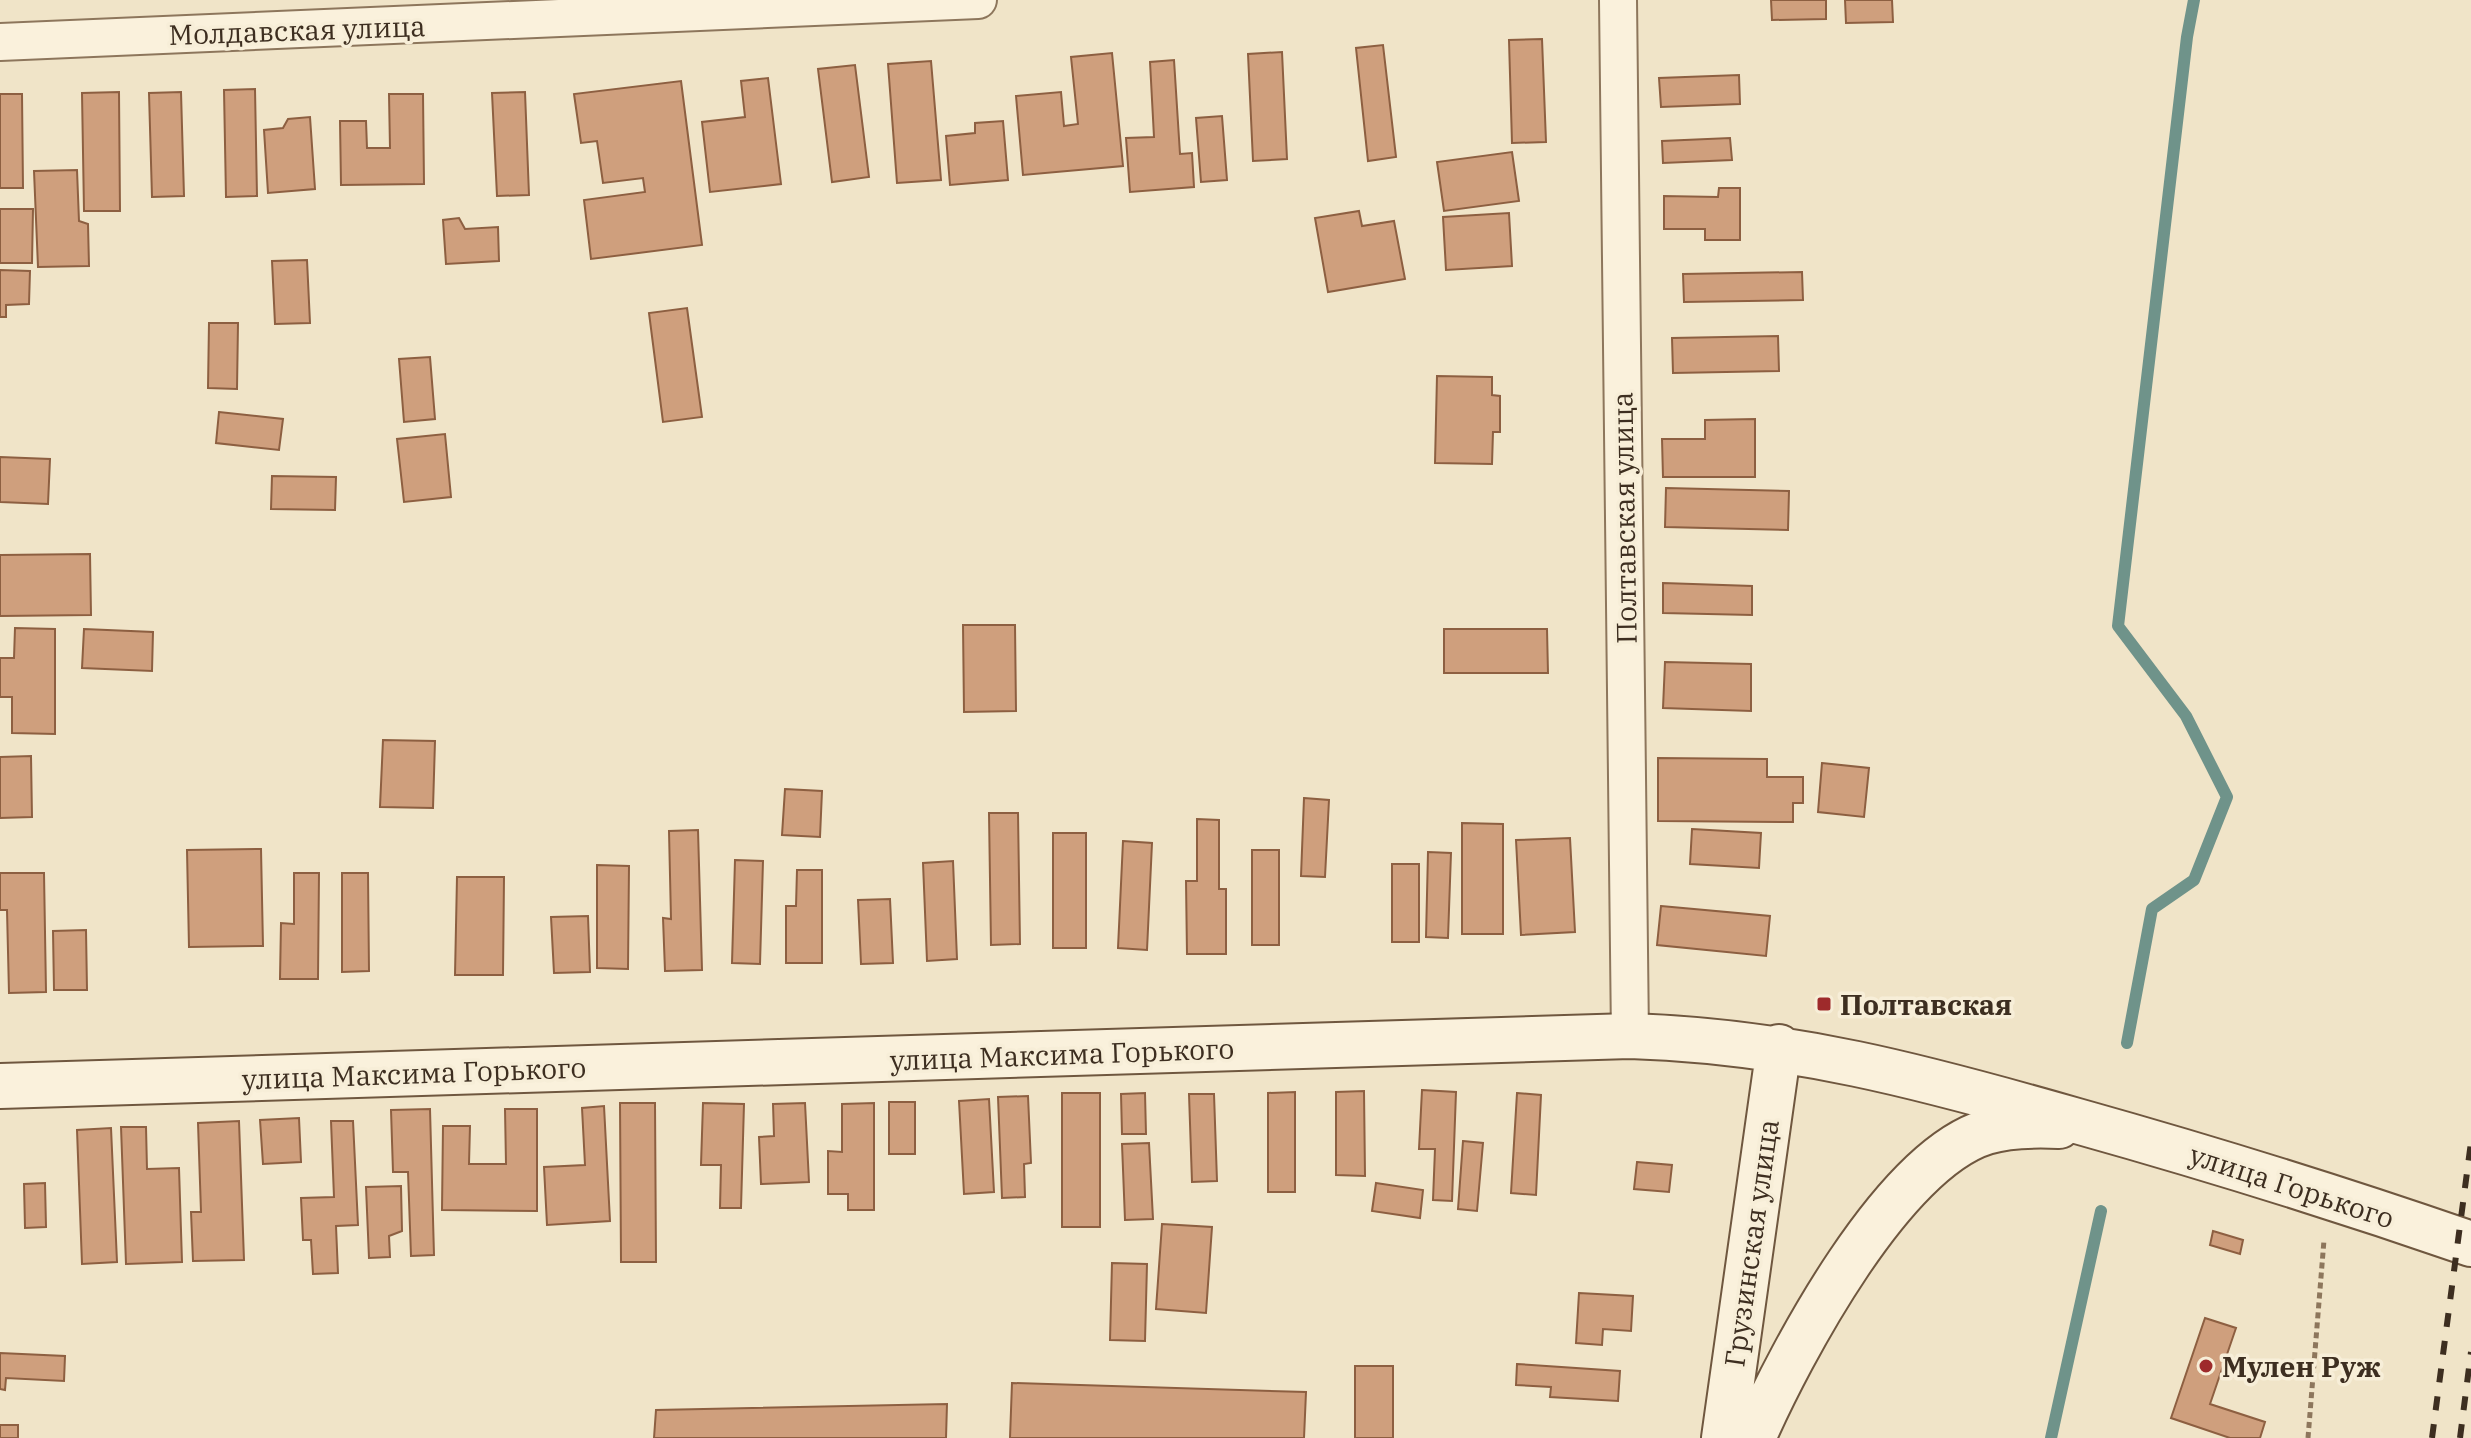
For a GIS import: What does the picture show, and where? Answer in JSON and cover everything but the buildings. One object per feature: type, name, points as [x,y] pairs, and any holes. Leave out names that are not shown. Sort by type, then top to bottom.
[{"type":"main road","name":"улица Максима Горького","points":[[0,1086],[1630,1036],[1712,1039],[1779,1047],[1872,1066],[2112,1131]]},
{"type":"main road","name":"Грузинская улица","points":[[1724,1438],[1779,1047]]},
{"type":"main road","points":[[1753,1438],[1815,1314],[1867,1237],[1928,1171],[1952,1151],[1985,1132],[2038,1125],[2112,1131]]},
{"type":"main road","name":"улица Горького","points":[[2112,1131],[2328,1195],[2471,1244]]},
{"type":"street","name":"Молдавская улица","points":[[0,42],[978,0]]},
{"type":"street","name":"Полтавская улица","points":[[1618,0],[1630,1036]]},
{"type":"path","points":[[2308,1438],[2328,1195]]},
{"type":"waterway","points":[[2127,1043],[2152,909],[2194,880],[2227,797],[2186,716],[2118,626],[2187,37],[2194,0]]},
{"type":"waterway","points":[[2051,1438],[2101,1211]]},
{"type":"railway","points":[[2432,1438],[2471,1142]]},
{"type":"railway","points":[[2460,1438],[2471,1352]]},
{"type":"place","name":"Полтавская","points":[[1824,1004]]},
{"type":"place","name":"Мулен Руж","points":[[2206,1366]]}]
